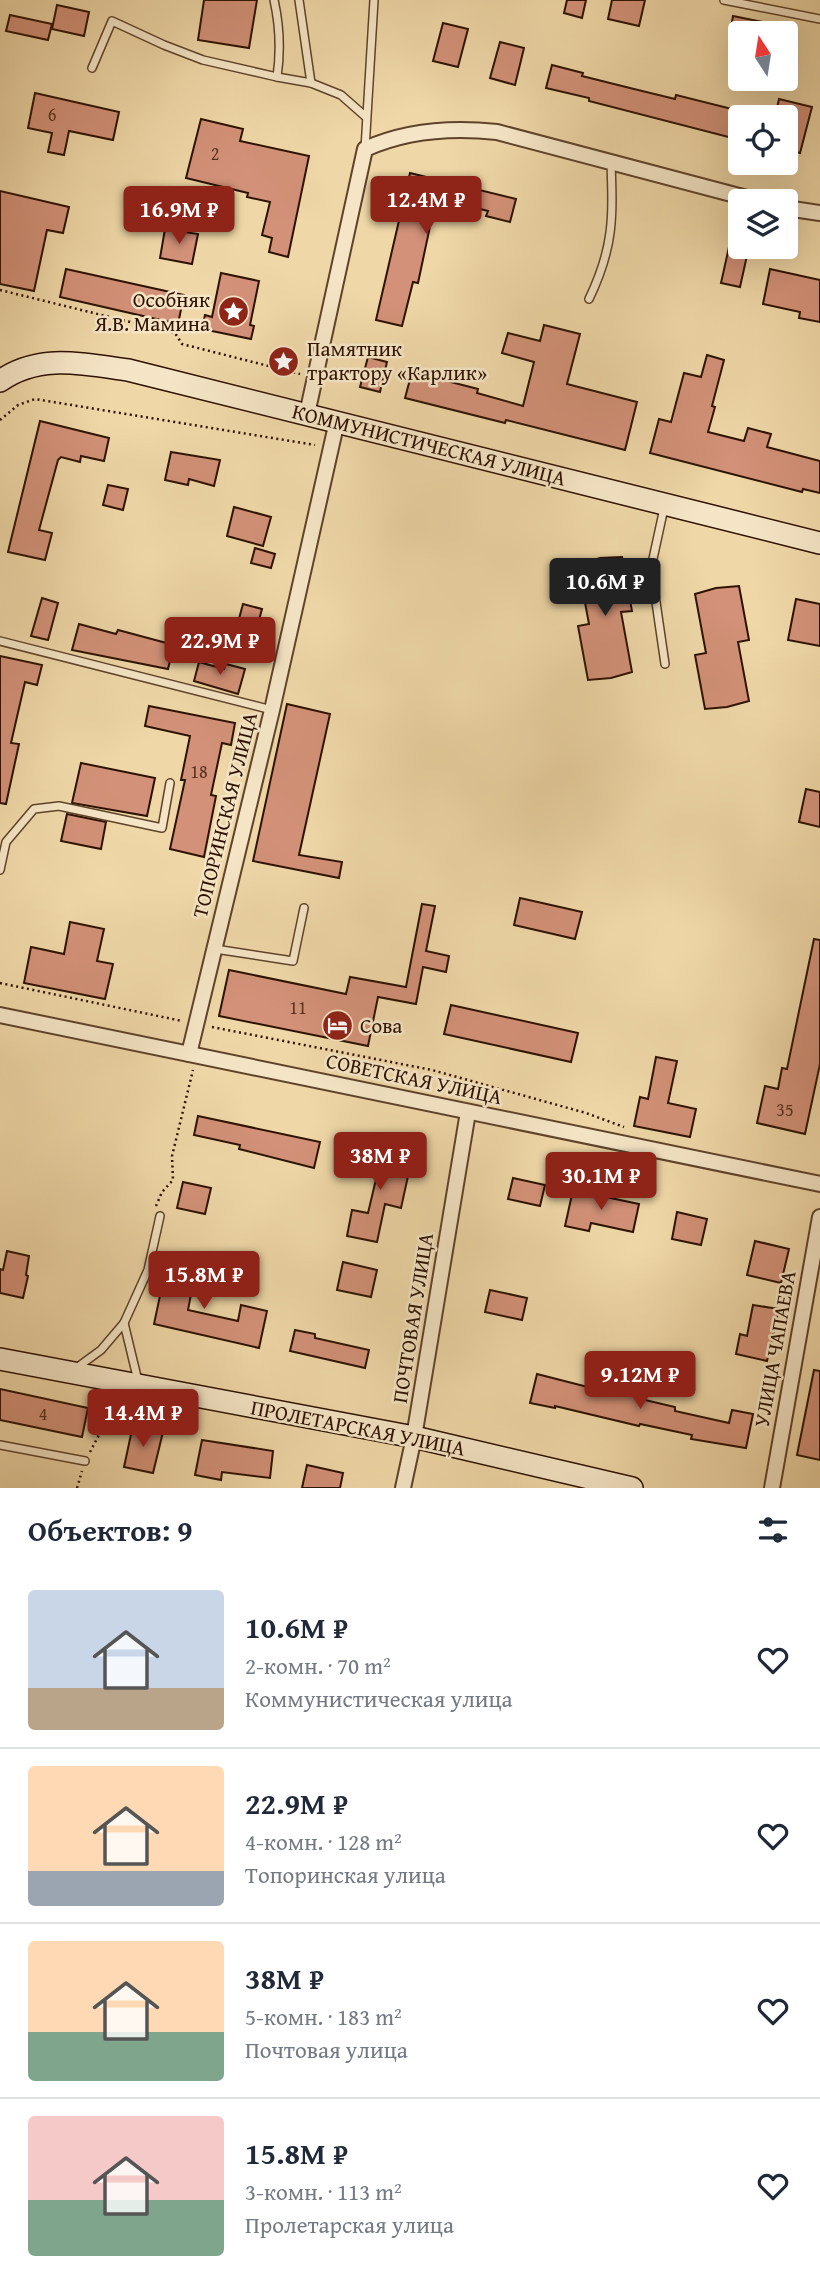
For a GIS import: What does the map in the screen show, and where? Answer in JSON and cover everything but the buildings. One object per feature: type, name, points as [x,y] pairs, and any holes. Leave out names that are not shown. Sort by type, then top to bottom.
[{"type":"main road","name":"КОММУНИСТИЧЕСКАЯ УЛИЦА","points":[[1,379],[36,364],[56,362],[128,370],[820,543]]},
{"type":"main road","name":"ПРОЛЕТАРСКАЯ УЛИЦА","points":[[0,1359],[414,1437],[632,1488]]},
{"type":"street","points":[[307,414],[317,379],[365,149],[388,139],[418,132],[469,129],[497,132],[728,193]]},
{"type":"street","points":[[798,210],[820,213]]},
{"type":"street","name":"ТОПОРИНСКАЯ УЛИЦА","points":[[192,1054],[196,1024],[272,710],[337,421]]},
{"type":"street","name":"СОВЕТСКАЯ УЛИЦА","points":[[0,1015],[820,1184]]},
{"type":"street","name":"ПОЧТОВАЯ УЛИЦА","points":[[403,1488],[414,1437],[468,1112]]},
{"type":"street","name":"УЛИЦА ЧАПАЕВА","points":[[772,1488],[820,1217]]},
{"type":"lane","points":[[274,0],[280,40],[277,78]]},
{"type":"lane","points":[[299,0],[311,83]]},
{"type":"lane","points":[[365,149],[374,0]]},
{"type":"lane","points":[[724,0],[820,19]]},
{"type":"lane","points":[[92,68],[112,21],[203,60],[277,78],[311,83],[341,95],[366,117]]},
{"type":"lane","points":[[589,299],[601,274],[610,240],[611,162]]},
{"type":"lane","points":[[665,504],[651,568],[665,664]]},
{"type":"lane","points":[[0,641],[272,710]]},
{"type":"lane","points":[[0,870],[6,842],[34,809],[59,806],[162,828],[170,783]]},
{"type":"lane","points":[[214,949],[293,961],[304,908]]},
{"type":"lane","points":[[70,1372],[101,1350],[124,1323],[148,1270],[160,1216]]},
{"type":"lane","points":[[124,1323],[130,1384]]},
{"type":"lane","points":[[0,1445],[85,1461]]},
{"type":"path","points":[[0,290],[175,333],[182,344],[317,379]]},
{"type":"path","points":[[0,420],[18,405],[35,399],[331,447]]},
{"type":"path","points":[[0,984],[432,1070],[626,1127]]},
{"type":"path","points":[[160,1216],[156,1206],[162,1192],[173,1180],[172,1156],[192,1054]]},
{"type":"path","points":[[77,1488],[85,1461],[130,1384]]},
{"type":"path","points":[[100,1434],[133,1411],[166,1418],[192,1395]]},
{"type":"place","name":"Особняк Я.В. Мамина","points":[[233,312]]},
{"type":"place","name":"Памятник трактору «Карлик»","points":[[284,361]]},
{"type":"place","name":"Сова","points":[[337,1026]]}]
